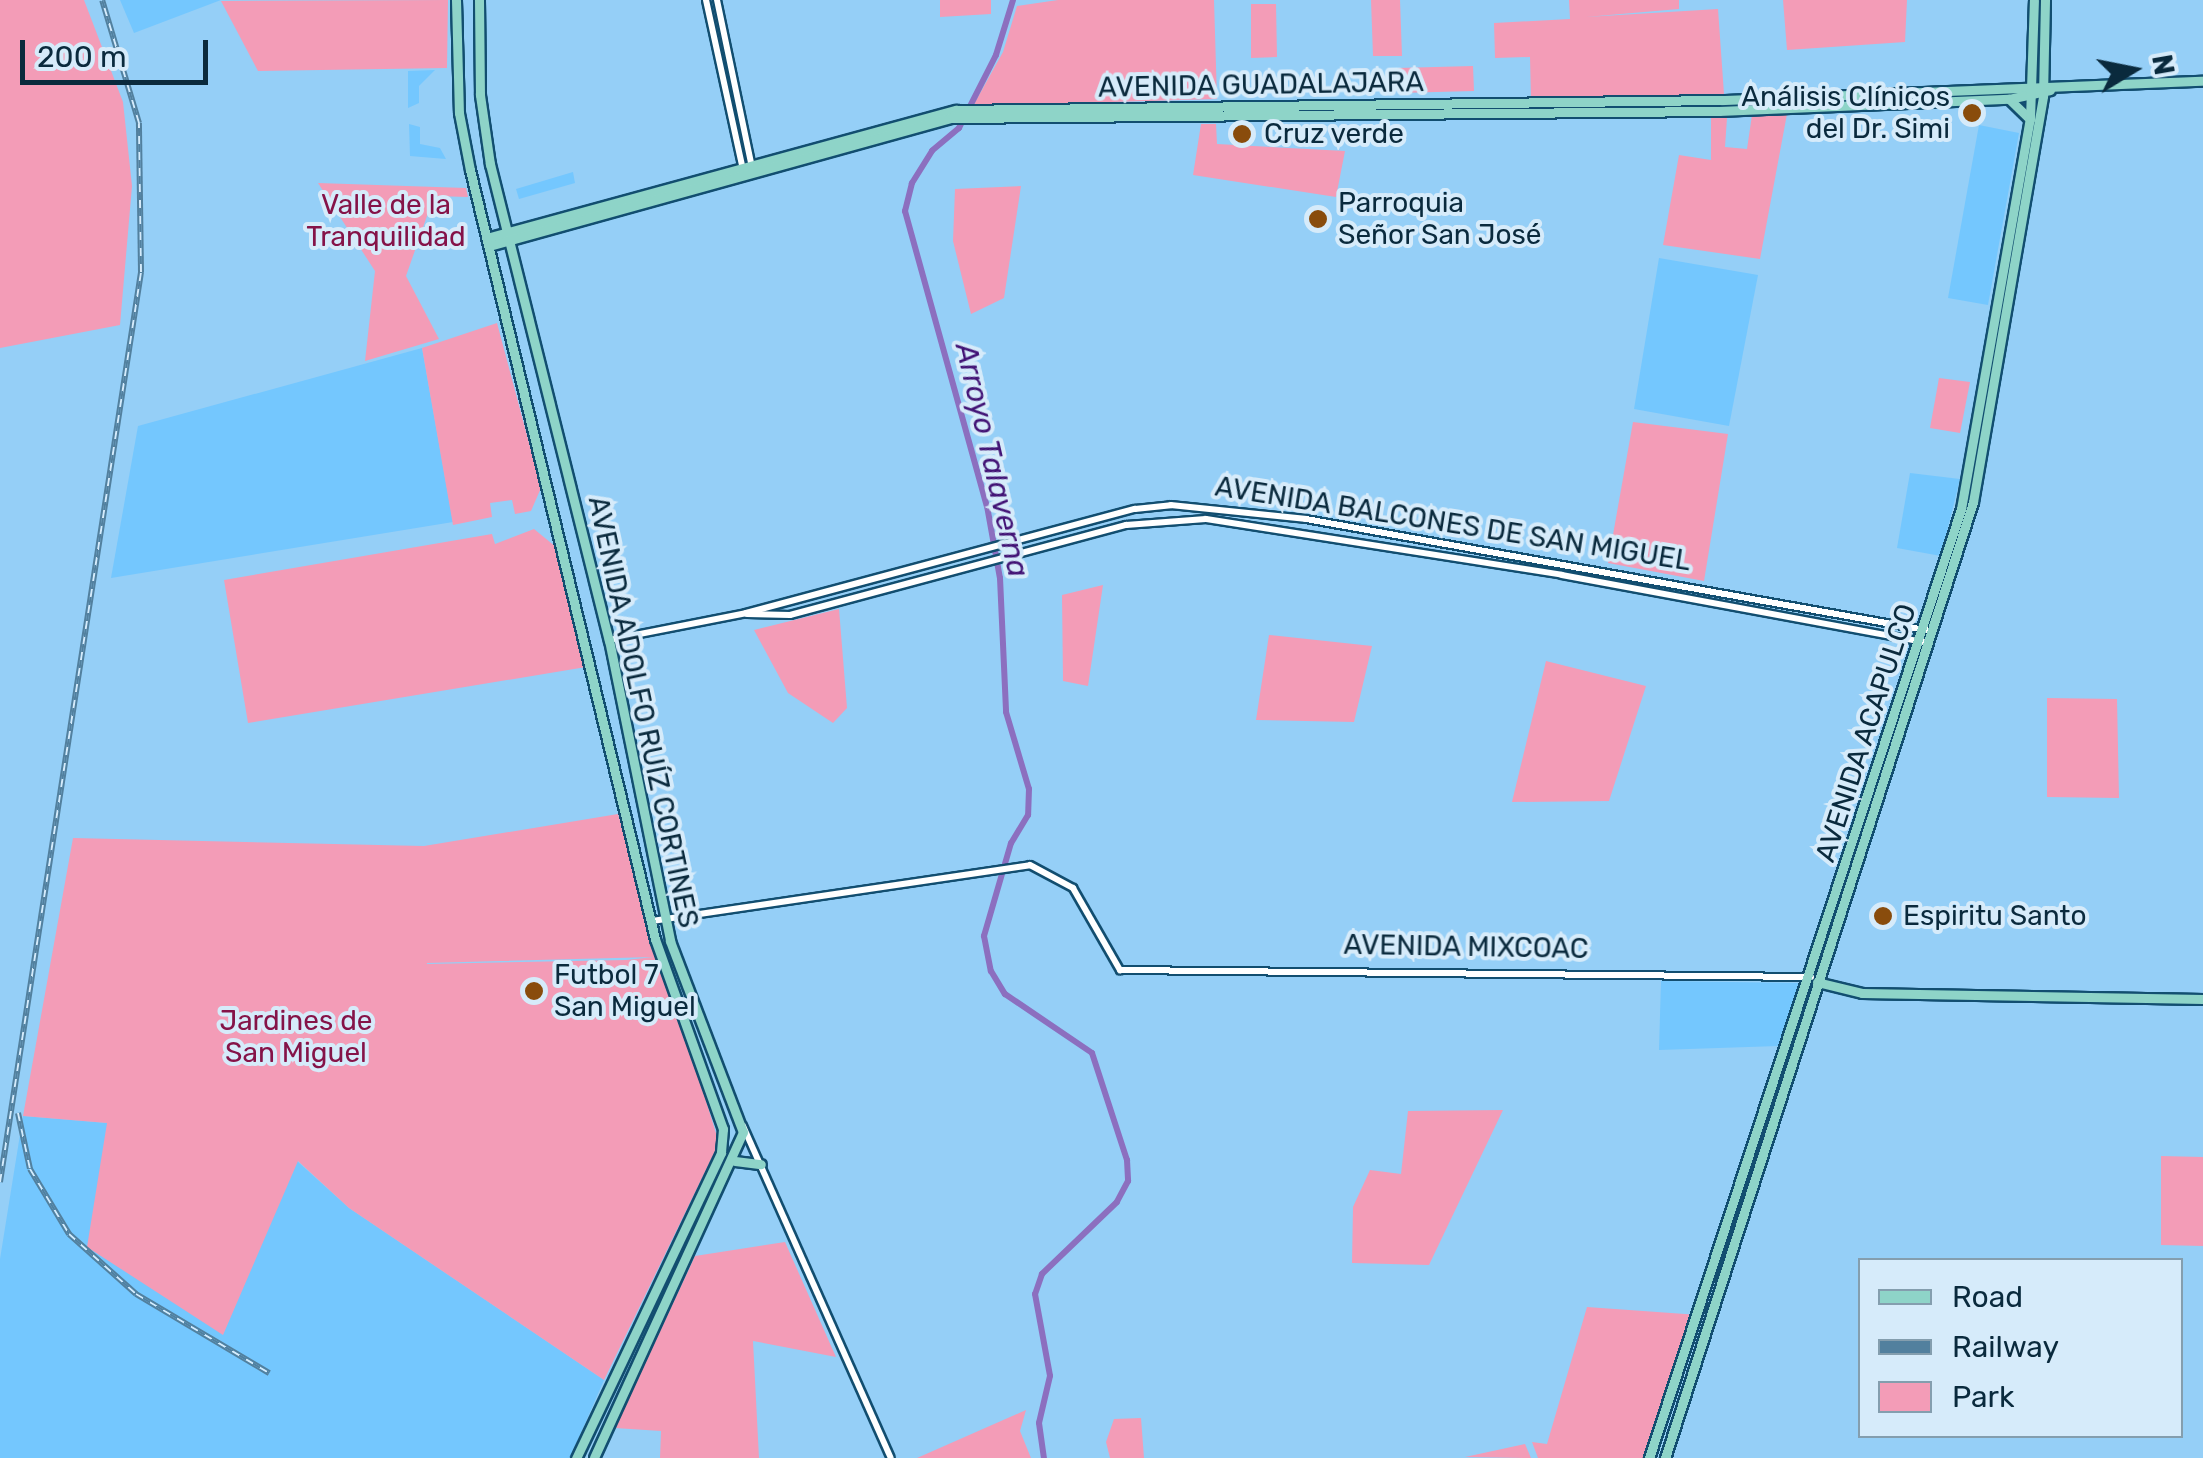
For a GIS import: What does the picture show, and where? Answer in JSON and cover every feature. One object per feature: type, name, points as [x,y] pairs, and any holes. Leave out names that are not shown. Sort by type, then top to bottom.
[{"type":"main road","name":"AVENIDA ADOLFO RUÍZ CORTINES","points":[[456,0],[459,114],[488,242],[652,922],[724,1142],[576,1458]]},
{"type":"main road","name":"AVENIDA ADOLFO RUÍZ CORTINES","points":[[479,0],[483,126],[609,640],[666,919],[698,1021],[741,1124],[742,1140],[735,1160],[594,1458]]},
{"type":"main road","name":"AVENIDA ACAPULCO","points":[[1665,1458],[1716,1310],[1815,980],[1924,642],[1965,491],[2030,119],[2034,0]]},
{"type":"main road","name":"AVENIDA ACAPULCO","points":[[1927,630],[1973,502],[2045,90],[2045,0]]},
{"type":"main road","name":"AVENIDA GUADALAJARA","points":[[1282,112],[2031,91],[2203,80]]},
{"type":"main road","name":"AVENIDA GUADALAJARA","points":[[488,242],[952,114],[1640,113],[2009,98],[2031,91]]},
{"type":"main road","points":[[2009,98],[2030,119]]},
{"type":"main road","name":"AVENIDA ACAPULCO","points":[[1648,1458],[1740,1181],[1815,980]]},
{"type":"main road","points":[[1815,980],[1862,993],[2203,999]]},
{"type":"main road","points":[[1740,1181],[1756,1150],[1768,1143]]},
{"type":"main road","points":[[735,1160],[760,1159]]},
{"type":"main road","points":[[1705,1288],[1716,1310]]},
{"type":"main road","points":[[1672,1389],[1673,1402],[1684,1402]]},
{"type":"street","points":[[706,0],[748,170]]},
{"type":"street","points":[[717,0],[748,170]]},
{"type":"street","name":"AVENIDA BALCONES DE SAN MIGUEL","points":[[609,640],[746,613],[1135,509],[1213,506],[1927,630]]},
{"type":"street","name":"AVENIDA BALCONES DE SAN MIGUEL","points":[[746,613],[790,615],[1147,520],[1206,519],[1562,574],[1924,642]]},
{"type":"street","points":[[909,570],[912,583]]},
{"type":"street","points":[[786,600],[790,615]]},
{"type":"street","name":"AVENIDA MIXCOAC","points":[[666,919],[1012,866],[1046,868],[1062,877],[1120,970],[1815,980]]},
{"type":"street","points":[[652,922],[666,919]]},
{"type":"street","points":[[741,1124],[891,1458]]},
{"type":"street","points":[[742,1140],[760,1159]]},
{"type":"shaded area","points":[[120,0],[221,0],[134,33]]},
{"type":"shaded area","points":[[435,70],[419,86],[419,103],[408,108],[408,71]]},
{"type":"shaded area","points":[[409,124],[420,127],[420,144],[440,148],[446,159],[410,156]]},
{"type":"shaded area","points":[[1979,125],[2019,133],[1988,305],[1948,298]]},
{"type":"shaded area","points":[[573,172],[575,183],[519,199],[516,189]]},
{"type":"shaded area","points":[[1659,258],[1758,275],[1729,426],[1634,409]]},
{"type":"shaded area","points":[[422,348],[453,522],[111,578],[138,426]]},
{"type":"shaded area","points":[[1910,473],[1960,479],[1941,556],[1897,548]]},
{"type":"shaded area","points":[[1661,981],[1800,983],[1778,1046],[1659,1050]]},
{"type":"shaded area","points":[[23,1116],[107,1123],[223,1334],[297,1161],[349,1208],[604,1380],[570,1458],[0,1458],[0,1259]]},
{"type":"green space","points":[[0,0],[84,0],[123,102],[132,186],[120,325],[0,348]]},
{"type":"green space","points":[[448,0],[447,68],[258,71],[221,1]]},
{"type":"green space","points":[[940,0],[991,0],[991,14],[940,17]]},
{"type":"green space","points":[[1058,0],[1214,0],[1217,99],[973,106],[1003,52],[1017,6]]},
{"type":"green space","points":[[1371,0],[1400,0],[1402,56],[1373,56]]},
{"type":"green space","points":[[1569,0],[1679,0],[1679,9],[1586,17],[1718,9],[1724,94],[1531,100],[1530,57],[1495,58],[1494,23],[1570,19]]},
{"type":"green space","points":[[1783,0],[1907,0],[1905,42],[1787,50]]},
{"type":"green space","points":[[1251,4],[1276,4],[1277,57],[1251,58]]},
{"type":"green space","points":[[1473,66],[1474,91],[1399,93],[1398,68]]},
{"type":"green space","points":[[1787,114],[1760,259],[1663,245],[1679,155],[1711,160],[1711,118],[1727,118],[1725,147],[1747,149],[1752,115]]},
{"type":"green space","points":[[1201,124],[1216,124],[1217,144],[1345,151],[1336,197],[1193,175]]},
{"type":"green space","name":"Valle de la Tranquilidad","points":[[318,183],[466,188],[468,197],[434,196],[406,276],[439,339],[365,361],[375,271]]},
{"type":"green space","points":[[1021,186],[1004,298],[971,314],[953,241],[955,189]]},
{"type":"green space","points":[[497,323],[541,488],[531,511],[515,514],[512,500],[490,503],[492,517],[453,525],[422,348]]},
{"type":"green space","points":[[1939,378],[1970,382],[1960,433],[1930,428]]},
{"type":"green space","points":[[1633,422],[1728,434],[1704,581],[1608,563]]},
{"type":"green space","points":[[534,529],[556,547],[586,667],[248,723],[224,580],[492,534],[495,544]]},
{"type":"green space","points":[[1103,585],[1088,686],[1063,681],[1062,595]]},
{"type":"green space","points":[[839,609],[847,708],[833,723],[788,693],[754,630]]},
{"type":"green space","points":[[1269,635],[1372,646],[1354,722],[1256,720]]},
{"type":"green space","points":[[1546,661],[1646,686],[1609,801],[1512,802]]},
{"type":"green space","points":[[2047,698],[2117,699],[2119,798],[2047,797]]},
{"type":"green space","name":"Jardines de San Miguel","points":[[618,814],[719,1143],[604,1380],[349,1208],[298,1161],[223,1335],[87,1247],[107,1123],[23,1116],[73,838],[424,846]],"holes":[[[654,957],[626,960],[427,964]]]},
{"type":"green space","points":[[1503,1110],[1429,1265],[1352,1263],[1353,1207],[1370,1170],[1401,1174],[1408,1111]]},
{"type":"green space","points":[[2161,1156],[2203,1157],[2203,1246],[2161,1245]]},
{"type":"green space","points":[[785,1242],[836,1357],[753,1341],[759,1458],[660,1458],[661,1431],[615,1428],[695,1256]]},
{"type":"green space","points":[[1587,1307],[1699,1315],[1651,1458],[1538,1458],[1532,1442],[1547,1444]]},
{"type":"green space","points":[[1026,1410],[1020,1431],[1031,1458],[917,1458]]},
{"type":"green space","points":[[1141,1418],[1144,1458],[1110,1458],[1106,1442],[1114,1419]]},
{"type":"green space","points":[[1525,1444],[1531,1458],[1465,1457]]},
{"type":"waterway","name":"Arroyo Talaverna","points":[[1013,0],[996,55],[959,128],[932,151],[912,183],[905,211],[987,506],[1000,578],[1006,712],[1029,789],[1028,815],[1011,843],[984,936],[991,971],[1005,994],[1092,1053],[1127,1160],[1128,1181],[1117,1202],[1042,1274],[1035,1294],[1050,1376],[1039,1423],[1044,1458]]},
{"type":"railway","points":[[0,1182],[141,272],[139,123],[102,0]]},
{"type":"railway","points":[[18,1113],[30,1169],[69,1234],[136,1294],[269,1373]]},
{"type":"place","name":"Análisis Clínicos del Dr. Simi","points":[[1972,113]]},
{"type":"place","name":"Cruz verde","points":[[1242,134]]},
{"type":"place","name":"Parroquia Señor San José","points":[[1318,219]]},
{"type":"place","name":"Espiritu Santo","points":[[1883,916]]},
{"type":"place","name":"Futbol 7 San Miguel","points":[[534,991]]}]
